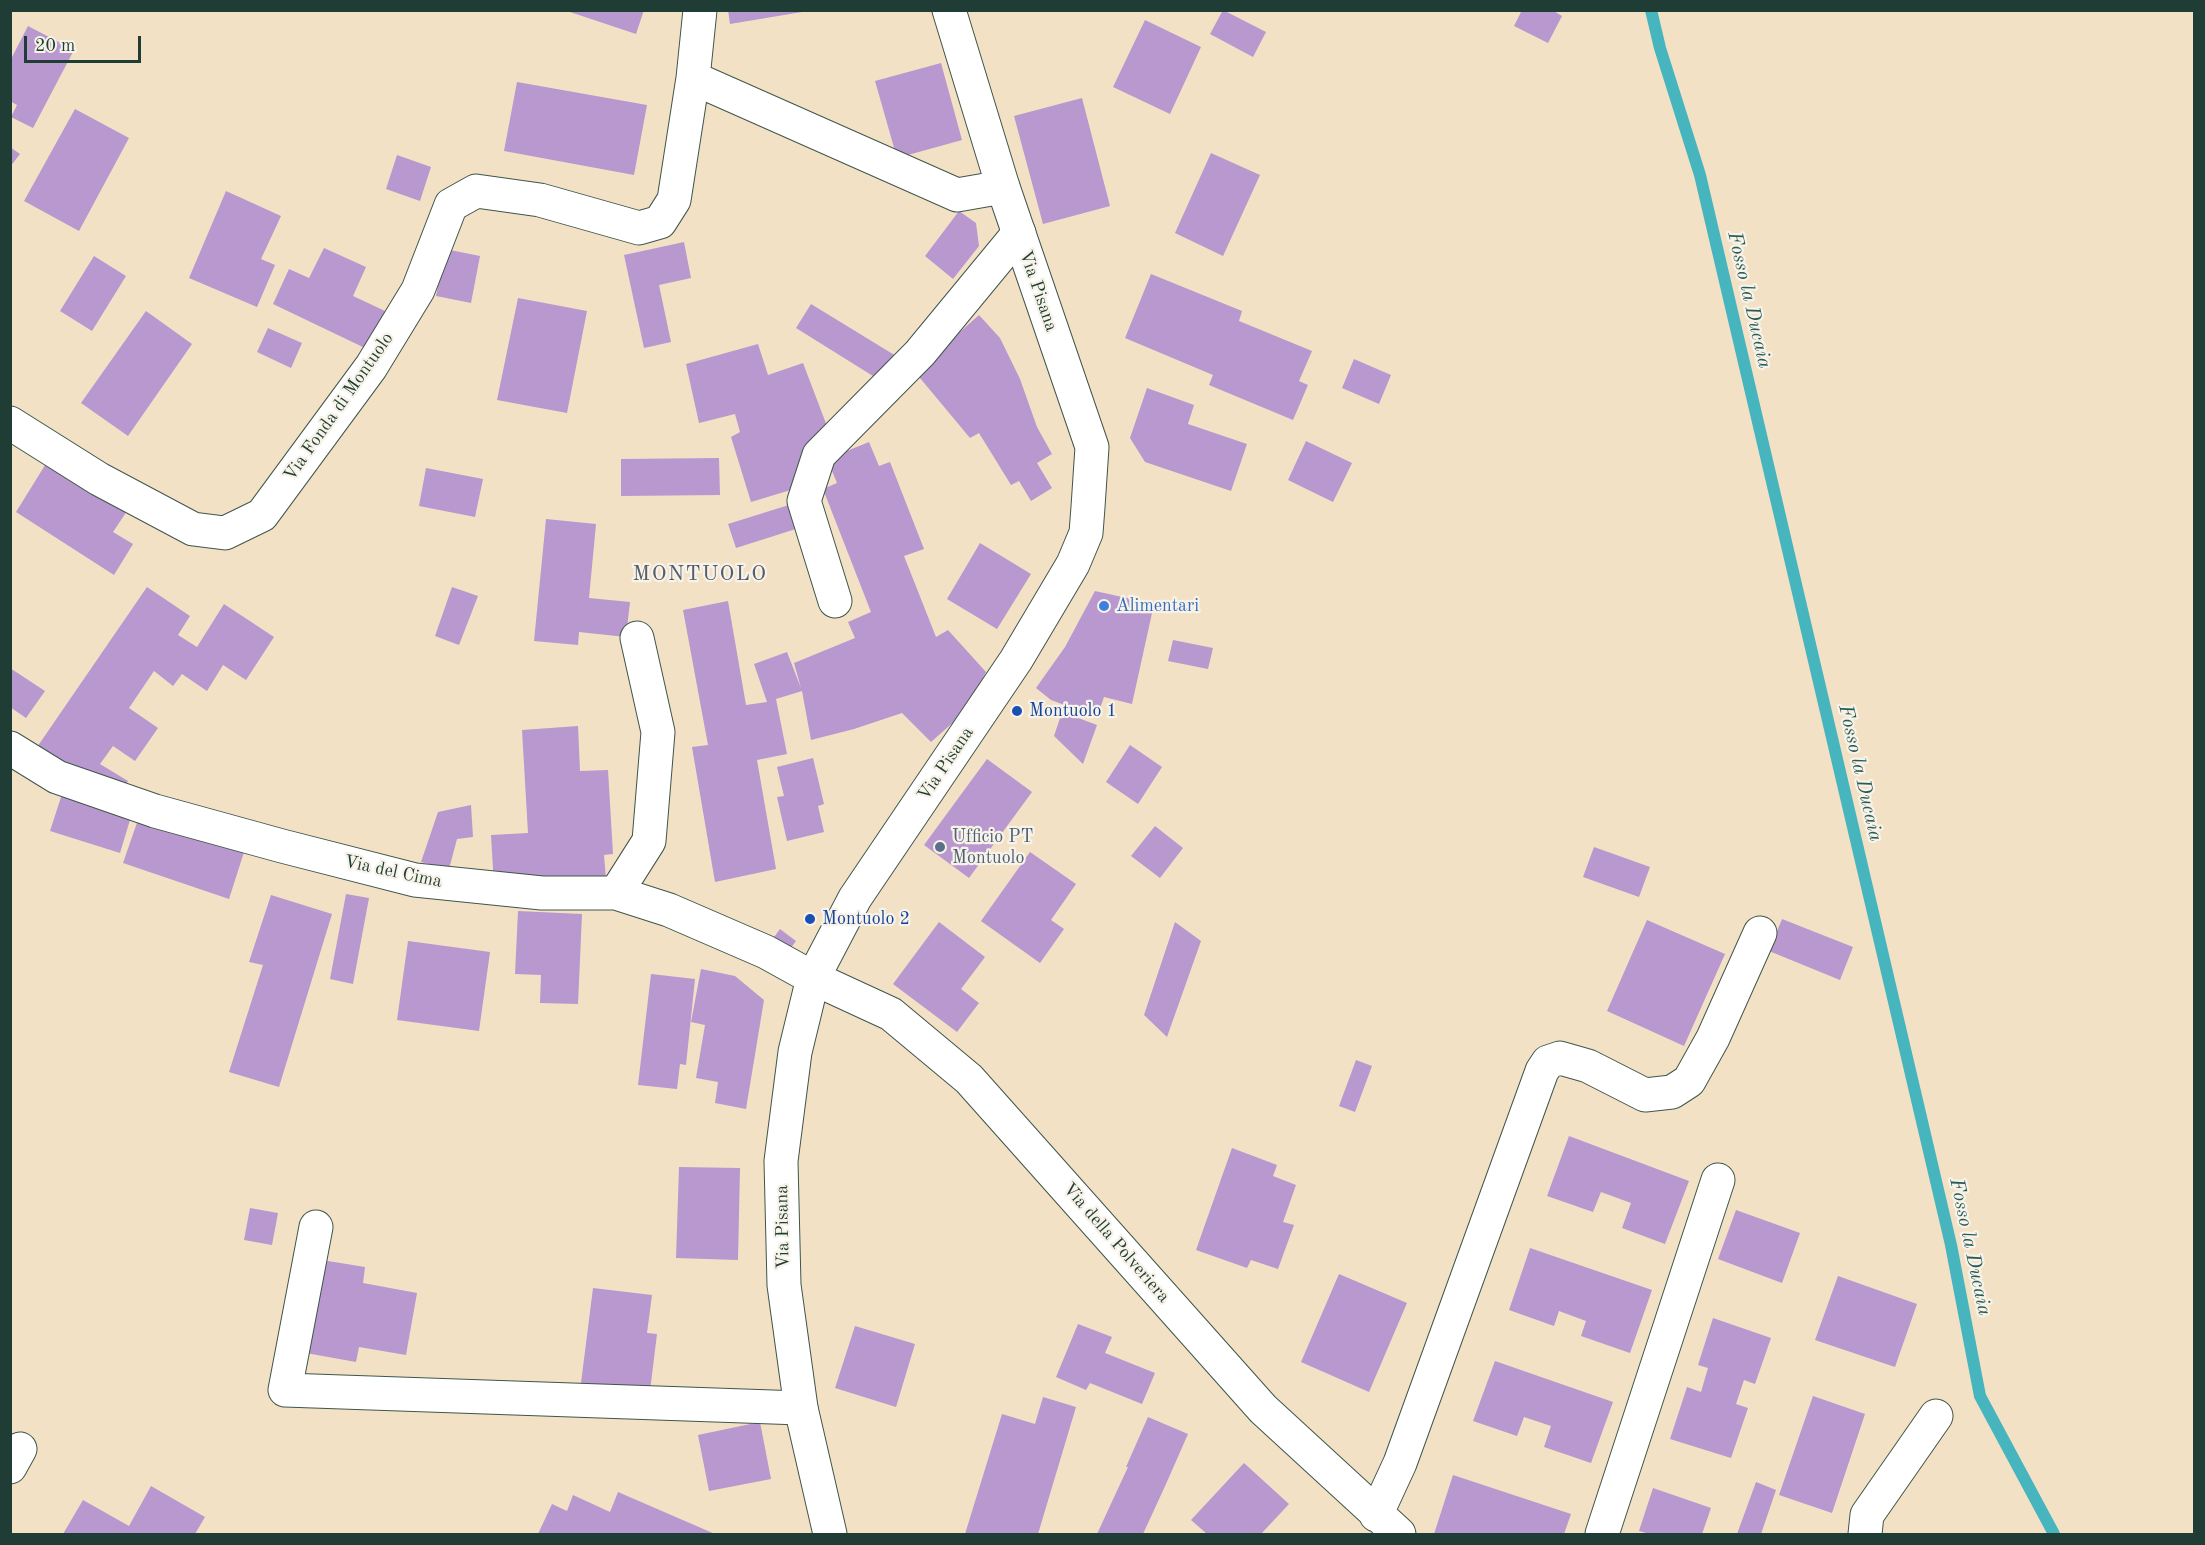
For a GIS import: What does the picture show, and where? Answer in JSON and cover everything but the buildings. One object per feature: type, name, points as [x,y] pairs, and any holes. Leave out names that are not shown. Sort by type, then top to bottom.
[{"type":"street","name":"Via Fonda di Montuolo","points":[[10,423],[99,479],[193,529],[225,533],[262,515],[371,367],[418,290],[452,205],[476,191],[540,200],[639,228],[660,222],[674,200],[693,78],[700,10]]},
{"type":"street","name":"Via Pisana","points":[[830,1534],[801,1408],[784,1285],[781,1161],[795,1052],[813,978],[855,898],[1016,660],[1073,564],[1086,533],[1092,447],[1003,187],[949,10]]},
{"type":"street","points":[[693,78],[957,195],[1003,187]]},
{"type":"street","points":[[835,602],[804,501],[819,455],[920,353],[1019,233]]},
{"type":"street","points":[[616,893],[649,841],[658,732],[637,638]]},
{"type":"street","name":"Via del Cima","points":[[10,748],[57,777],[154,811],[415,880],[542,894],[616,893],[669,910],[766,952],[813,978]]},
{"type":"street","points":[[1387,1525],[1400,1463],[1542,1071],[1548,1062],[1560,1058],[1588,1066],[1645,1095],[1672,1092],[1689,1081],[1713,1038],[1760,933]]},
{"type":"street","name":"Via della Polveriera","points":[[813,978],[891,1014],[969,1078],[1263,1409],[1387,1525]]},
{"type":"street","points":[[1602,1534],[1719,1180]]},
{"type":"street","points":[[316,1227],[285,1390],[801,1408]]},
{"type":"street","points":[[1865,1534],[1868,1515],[1936,1416]]},
{"type":"waterway","name":"Fosso la Ducaia","points":[[1651,10],[1660,48],[1700,175],[1951,1245],[1980,1396],[2054,1534]]},
{"type":"place","name":"Alimentari","points":[[1104,606]]},
{"type":"place","name":"Montuolo 1","points":[[1017,711]]},
{"type":"place","name":"Ufficio PT Montuolo","points":[[940,847]]},
{"type":"place","name":"Montuolo 2","points":[[810,919]]},
{"type":"district","name":"MONTUOLO","points":[[700,574]]}]
